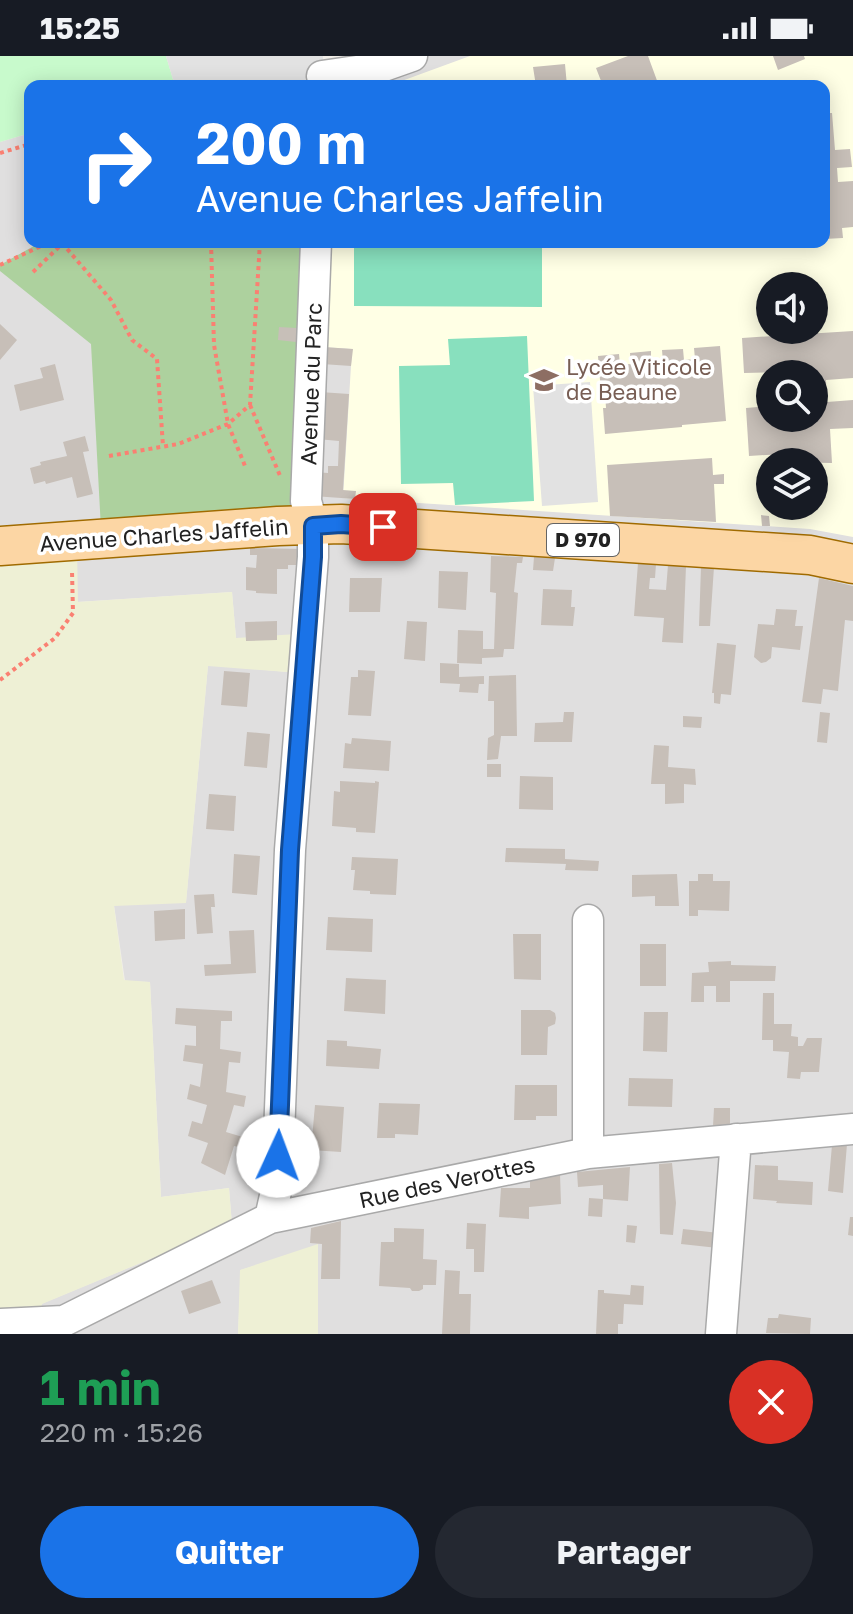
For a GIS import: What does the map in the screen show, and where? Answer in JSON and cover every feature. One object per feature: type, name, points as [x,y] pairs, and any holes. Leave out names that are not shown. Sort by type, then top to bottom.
[{"type":"main road","name":"Avenue Charles Jaffelin","points":[[0,546],[341,524],[810,555],[853,564]]},
{"type":"street","points":[[322,73],[372,77],[412,56]]},
{"type":"street","name":"Avenue du Parc","points":[[270,1218],[277,1187],[290,850],[313,557],[313,526],[306,501],[316,248]]},
{"type":"street","points":[[588,920],[588,1153]]},
{"type":"street","name":"Rue des Verottes","points":[[62,1327],[270,1218],[588,1153],[853,1129]]},
{"type":"street","points":[[721,1334],[736,1139]]},
{"type":"street","points":[[0,1324],[62,1327]]},
{"type":"path","points":[[0,153],[24,146]]},
{"type":"path","points":[[0,265],[37,248]]},
{"type":"path","points":[[33,272],[57,248]]},
{"type":"path","points":[[68,248],[111,300],[132,340],[157,359],[163,446]]},
{"type":"path","points":[[211,248],[214,345],[228,424],[245,466]]},
{"type":"path","points":[[260,248],[250,405],[281,478]]},
{"type":"path","points":[[109,456],[178,444],[228,424],[250,405]]},
{"type":"path","points":[[0,680],[55,638],[73,613],[71,540]]},
{"type":"shaded area","points":[[166,56],[323,56],[322,80],[173,80]]},
{"type":"shaded area","points":[[345,56],[853,56],[853,1334],[318,1334],[318,1245],[241,1270],[238,1334],[38,1334],[41,1304],[232,1225],[229,1188],[161,1197],[150,982],[125,981],[114,905],[186,902],[208,665],[299,673],[236,638],[232,592],[77,602],[0,557],[0,142],[24,135],[24,248],[830,248],[830,80],[231,80]]},
{"type":"shaded area","name":"Lycée Viticole de Beaune","points":[[470,56],[853,56],[853,537],[810,529],[343,498],[352,349],[323,347],[329,248],[830,248],[830,80],[404,80]]},
{"type":"shaded area","points":[[590,382],[598,502],[542,506],[533,386]]},
{"type":"shaded area","points":[[77,548],[78,602],[232,592],[236,638],[297,634],[300,673],[208,666],[186,903],[114,906],[124,980],[150,982],[161,1197],[229,1188],[232,1225],[42,1304],[38,1334],[0,1334],[0,557]]},
{"type":"shaded area","points":[[318,1244],[318,1334],[238,1334],[240,1270]]},
{"type":"green space","points":[[0,56],[166,56],[173,80],[24,80],[24,135],[0,142]]},
{"type":"green space","points":[[30,248],[306,248],[294,517],[101,529],[91,344],[0,271],[0,265]]},
{"type":"green space","points":[[354,248],[542,248],[542,307],[354,306]]},
{"type":"green space","points":[[527,336],[534,501],[455,505],[453,483],[401,484],[399,366],[450,365],[448,339]]},
{"type":"building","points":[[628,56],[648,56],[657,80],[601,80],[596,68]]},
{"type":"building","points":[[773,56],[804,56],[805,59],[778,70]]},
{"type":"building","points":[[565,64],[566,80],[535,80],[533,67]]},
{"type":"building","points":[[830,113],[835,150],[850,149],[852,167],[837,168],[838,182],[853,181],[853,227],[842,228],[843,238],[830,239]]},
{"type":"building","points":[[0,324],[17,340],[0,360]]},
{"type":"building","points":[[279,327],[297,328],[296,342],[278,340]]},
{"type":"building","points":[[853,331],[853,378],[828,380],[828,360],[756,360],[756,373],[744,373],[742,338],[756,337],[756,344],[828,344],[828,333]]},
{"type":"building","points":[[720,346],[726,421],[605,434],[605,392],[601,392],[598,356],[619,354],[620,365],[631,364],[630,353],[651,351],[651,363],[663,362],[662,350],[683,349],[684,360],[695,359],[694,348]]},
{"type":"building","points":[[323,347],[353,349],[351,366],[322,364]]},
{"type":"building","points":[[55,364],[64,400],[20,411],[14,385],[43,378],[40,368]]},
{"type":"building","points":[[320,392],[349,394],[343,490],[356,491],[355,499],[313,496],[315,472],[328,473],[328,466],[338,466],[339,441],[317,439]]},
{"type":"building","points":[[853,400],[853,428],[830,429],[832,463],[828,463],[828,448],[756,448],[756,456],[749,456],[746,408],[756,407],[756,432],[828,432],[828,402]]},
{"type":"building","points":[[85,436],[89,451],[83,452],[93,494],[77,498],[72,477],[34,484],[30,468],[41,465],[40,462],[67,456],[63,442]]},
{"type":"building","points":[[712,458],[713,475],[724,474],[724,484],[714,484],[716,522],[610,516],[607,465]]},
{"type":"building","points":[[761,520],[769,520],[770,526],[762,526]]},
{"type":"building","points":[[250,548],[303,549],[302,565],[277,569],[277,594],[246,590],[246,567],[256,568],[257,555],[250,555]]},
{"type":"building","points":[[491,556],[523,557],[522,563],[517,563],[514,592],[518,593],[514,649],[504,649],[503,657],[482,658],[482,664],[457,663],[458,630],[483,631],[483,649],[494,649],[496,593],[490,592]]},
{"type":"building","points":[[534,557],[555,558],[553,571],[533,570]]},
{"type":"building","points":[[638,563],[656,564],[655,578],[650,578],[649,589],[666,590],[668,565],[686,566],[683,643],[662,642],[664,618],[634,616]]},
{"type":"building","points":[[701,567],[714,567],[710,626],[699,626]]},
{"type":"building","points":[[439,571],[468,572],[466,610],[438,608]]},
{"type":"building","points":[[350,578],[382,578],[380,612],[349,612]]},
{"type":"building","points":[[819,578],[853,586],[853,621],[845,620],[838,691],[823,689],[821,704],[802,702]]},
{"type":"building","points":[[543,589],[572,590],[571,607],[575,607],[573,626],[541,625]]},
{"type":"building","points":[[776,609],[797,610],[795,626],[803,626],[800,650],[772,647],[771,658],[761,663],[754,657],[758,624],[774,625]]},
{"type":"building","points":[[277,621],[277,640],[246,641],[245,622]]},
{"type":"building","points":[[407,621],[427,622],[425,661],[404,659]]},
{"type":"building","points":[[717,643],[736,645],[731,695],[721,694],[720,704],[714,703],[712,693]]},
{"type":"building","points":[[440,663],[459,664],[459,677],[484,676],[484,684],[479,684],[478,693],[459,692],[460,684],[440,683]]},
{"type":"building","points":[[358,670],[375,671],[371,716],[348,715],[351,677],[358,677]]},
{"type":"building","points":[[224,671],[250,673],[247,707],[221,705]]},
{"type":"building","points":[[516,675],[517,736],[501,736],[498,759],[487,760],[488,738],[494,735],[494,701],[488,701],[489,676]]},
{"type":"building","points":[[564,712],[574,712],[572,742],[534,742],[535,723],[563,722]]},
{"type":"building","points":[[820,712],[830,713],[827,743],[817,742]]},
{"type":"building","points":[[683,716],[702,717],[701,728],[683,727]]},
{"type":"building","points":[[247,732],[270,734],[267,768],[244,766]]},
{"type":"building","points":[[352,738],[391,741],[389,771],[343,768],[345,743],[351,744]]},
{"type":"building","points":[[654,745],[669,746],[668,767],[695,769],[696,785],[684,784],[684,803],[665,804],[665,784],[651,784]]},
{"type":"building","points":[[487,764],[501,764],[501,777],[487,777]]},
{"type":"building","points":[[520,776],[553,777],[553,810],[519,809]]},
{"type":"building","points":[[340,781],[379,782],[375,833],[332,826],[334,791],[340,792]]},
{"type":"building","points":[[209,794],[236,796],[234,831],[206,829]]},
{"type":"building","points":[[506,848],[565,849],[565,859],[599,861],[598,871],[565,870],[566,864],[505,862]]},
{"type":"building","points":[[234,854],[260,856],[257,895],[232,893]]},
{"type":"building","points":[[352,857],[398,859],[396,895],[353,890],[355,870],[351,870]]},
{"type":"building","points":[[677,874],[679,906],[655,906],[655,896],[632,897],[632,875]]},
{"type":"building","points":[[698,874],[713,874],[713,881],[730,881],[729,911],[698,910],[698,916],[689,916],[689,881],[698,881]]},
{"type":"building","points":[[214,894],[215,907],[211,907],[213,933],[197,934],[194,895]]},
{"type":"building","points":[[185,909],[185,939],[155,941],[154,911]]},
{"type":"building","points":[[328,917],[373,919],[372,952],[326,950]]},
{"type":"building","points":[[254,930],[256,973],[205,976],[204,965],[231,964],[229,931]]},
{"type":"building","points":[[513,934],[541,934],[541,980],[514,979]]},
{"type":"building","points":[[640,944],[666,944],[666,986],[640,986]]},
{"type":"building","points":[[731,961],[731,965],[776,966],[775,981],[730,981],[730,1002],[716,1002],[716,986],[704,986],[704,1002],[691,1002],[692,973],[709,972],[708,962]]},
{"type":"building","points":[[346,978],[386,980],[385,1014],[344,1011]]},
{"type":"building","points":[[763,993],[774,993],[774,1024],[792,1024],[791,1036],[798,1037],[798,1046],[803,1046],[807,1038],[822,1038],[819,1072],[801,1072],[800,1079],[787,1078],[789,1052],[773,1051],[773,1040],[762,1040]]},
{"type":"building","points":[[176,1008],[232,1011],[232,1021],[221,1021],[220,1049],[241,1052],[240,1063],[229,1062],[226,1092],[246,1096],[244,1107],[234,1105],[226,1132],[246,1138],[244,1148],[234,1146],[225,1175],[201,1163],[208,1143],[188,1136],[192,1121],[202,1124],[207,1105],[187,1099],[190,1084],[200,1087],[203,1064],[183,1061],[185,1045],[196,1046],[196,1026],[175,1024]]},
{"type":"building","points":[[521,1010],[550,1010],[555,1013],[555,1024],[548,1027],[547,1055],[521,1055]]},
{"type":"building","points":[[644,1012],[668,1012],[667,1052],[643,1051]]},
{"type":"building","points":[[327,1040],[347,1041],[347,1046],[381,1049],[379,1069],[326,1066]]},
{"type":"building","points":[[629,1078],[673,1079],[672,1107],[628,1106]]},
{"type":"building","points":[[515,1085],[557,1085],[557,1116],[514,1120]]},
{"type":"building","points":[[379,1103],[420,1104],[418,1135],[395,1134],[395,1138],[377,1138]]},
{"type":"building","points":[[315,1105],[344,1107],[341,1152],[311,1150]]},
{"type":"building","points":[[714,1108],[730,1108],[730,1124],[713,1126]]},
{"type":"building","points":[[847,1144],[843,1193],[828,1191],[832,1145]]},
{"type":"building","points":[[672,1163],[676,1203],[673,1235],[660,1234],[659,1164]]},
{"type":"building","points":[[755,1165],[778,1166],[778,1180],[813,1182],[812,1205],[753,1199]]},
{"type":"building","points":[[630,1167],[628,1201],[603,1199],[603,1185],[578,1187],[577,1172]]},
{"type":"building","points":[[560,1174],[561,1204],[529,1207],[529,1219],[499,1217],[501,1188],[530,1188],[530,1177]]},
{"type":"building","points":[[589,1198],[603,1199],[602,1217],[588,1216]]},
{"type":"building","points":[[850,1217],[853,1217],[853,1236],[848,1235]]},
{"type":"building","points":[[341,1221],[340,1279],[321,1279],[322,1244],[310,1243],[311,1228]]},
{"type":"building","points":[[467,1223],[486,1224],[484,1272],[474,1272],[474,1249],[466,1249]]},
{"type":"building","points":[[627,1225],[637,1226],[635,1243],[626,1242]]},
{"type":"building","points":[[394,1228],[424,1229],[423,1259],[437,1260],[436,1285],[423,1285],[419,1291],[379,1286],[381,1242],[394,1242]]},
{"type":"building","points":[[683,1229],[719,1233],[718,1248],[681,1244]]},
{"type":"building","points":[[445,1270],[460,1271],[459,1294],[471,1294],[470,1334],[442,1334]]},
{"type":"building","points":[[212,1280],[221,1303],[189,1314],[181,1291]]},
{"type":"building","points":[[631,1285],[644,1286],[643,1305],[624,1304],[623,1324],[618,1324],[618,1334],[596,1334],[598,1290],[630,1295]]},
{"type":"building","points":[[779,1314],[811,1318],[810,1334],[766,1333],[768,1318],[778,1318]]},
{"type":"place","name":"Lycée Viticole de Beaune","points":[[544,380]]},
{"type":"route","points":[[278,1156],[290,850],[313,526],[383,527]]}]
